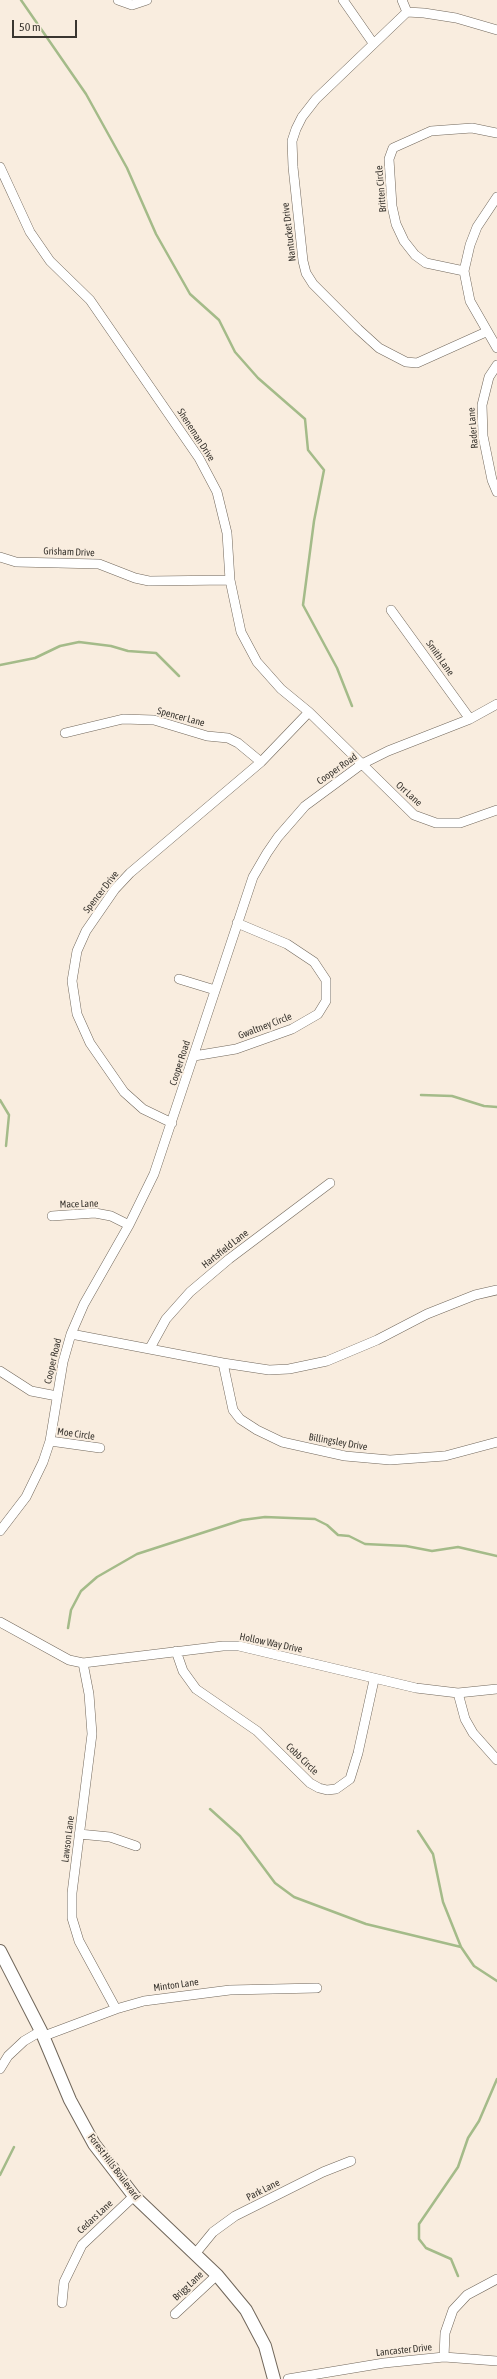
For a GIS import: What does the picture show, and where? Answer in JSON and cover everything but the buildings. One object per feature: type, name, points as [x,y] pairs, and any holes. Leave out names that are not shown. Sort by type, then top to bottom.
[{"type":"main road","name":"Forest Hills Boulevard","points":[[0,1951],[43,2034],[70,2100],[94,2144],[134,2196],[217,2275],[246,2310],[265,2346],[274,2379]]},
{"type":"street","points":[[118,0],[132,4],[147,0]]},
{"type":"street","points":[[343,0],[373,43]]},
{"type":"street","points":[[402,0],[407,12],[424,12],[456,18],[497,30]]},
{"type":"street","name":"Nantucket Drive","points":[[407,12],[316,99],[302,117],[292,142],[293,167],[306,273],[313,284],[379,348],[406,362],[417,362],[486,332]]},
{"type":"street","name":"Britten Circle","points":[[464,271],[426,263],[414,255],[404,241],[396,224],[392,206],[389,159],[393,148],[431,131],[472,128],[497,132]]},
{"type":"street","name":"Sheneman Drive","points":[[0,167],[30,232],[50,260],[90,300],[200,458],[217,492],[228,534],[230,580],[241,632],[257,662],[281,689],[308,712],[362,764]]},
{"type":"street","points":[[497,197],[477,227],[470,245],[464,271],[470,301],[486,332],[497,348]]},
{"type":"street","name":"Rader Lane","points":[[497,365],[489,377],[482,405],[483,436],[492,480],[497,492]]},
{"type":"street","name":"Grisham Drive","points":[[0,558],[16,562],[99,564],[135,578],[149,581],[230,580]]},
{"type":"street","name":"Smith Lane","points":[[391,610],[470,719]]},
{"type":"street","name":"Cooper Road","points":[[0,1531],[26,1497],[43,1462],[50,1441],[57,1396],[71,1334],[84,1304],[128,1225],[154,1174],[253,877],[278,837],[305,806],[362,764],[395,748],[470,719],[497,704]]},
{"type":"street","name":"Spencer Drive","points":[[172,1123],[143,1109],[124,1092],[90,1043],[77,1014],[72,981],[77,951],[86,931],[101,906],[125,878],[261,762],[308,712]]},
{"type":"street","name":"Spencer Lane","points":[[65,733],[123,720],[154,720],[207,736],[228,738],[238,743],[261,762]]},
{"type":"street","name":"Orr Lane","points":[[362,764],[414,815],[436,823],[460,823],[497,810]]},
{"type":"street","name":"Gwaltney Circle","points":[[194,1056],[236,1049],[292,1029],[318,1014],[326,1001],[326,980],[314,962],[287,944],[237,924]]},
{"type":"street","points":[[179,979],[215,990]]},
{"type":"street","name":"Hartsfield Lane","points":[[150,1348],[166,1319],[190,1292],[229,1259],[330,1183]]},
{"type":"street","name":"Mace Lane","points":[[52,1216],[95,1213],[111,1216],[128,1225]]},
{"type":"street","points":[[71,1334],[223,1363],[269,1370],[289,1369],[327,1361],[377,1340],[427,1314],[475,1295],[497,1290]]},
{"type":"street","name":"Billingsley Drive","points":[[223,1363],[233,1410],[240,1419],[257,1430],[282,1442],[345,1456],[390,1460],[445,1456],[497,1442]]},
{"type":"street","points":[[0,1371],[31,1391],[57,1396]]},
{"type":"street","name":"Moe Circle","points":[[50,1441],[100,1448]]},
{"type":"street","name":"Hollow Way Drive","points":[[0,1622],[69,1660],[83,1663],[176,1651],[223,1646],[239,1646],[354,1673],[374,1680],[416,1688],[458,1693],[497,1689]]},
{"type":"street","name":"Cobb Circle","points":[[176,1651],[183,1671],[196,1689],[257,1731],[310,1783],[318,1788],[327,1790],[336,1789],[350,1778],[358,1753],[374,1680]]},
{"type":"street","name":"Lawson Lane","points":[[83,1663],[89,1694],[92,1734],[72,1893],[72,1918],[79,1941],[116,2009]]},
{"type":"street","points":[[458,1693],[465,1719],[473,1733],[497,1760]]},
{"type":"street","points":[[79,1834],[110,1837],[136,1846]]},
{"type":"street","name":"Minton Lane","points":[[0,2069],[8,2056],[24,2041],[116,2009],[144,2001],[230,1990],[317,1988]]},
{"type":"street","name":"Park Lane","points":[[195,2254],[213,2232],[235,2216],[323,2172],[351,2161]]},
{"type":"street","name":"Cedars Lane","points":[[62,2303],[64,2282],[82,2245],[134,2196]]},
{"type":"street","name":"Brigg Lane","points":[[174,2314],[217,2275]]},
{"type":"street","name":"Lancaster Drive","points":[[288,2379],[384,2363],[444,2357],[445,2333],[453,2310],[467,2295],[497,2279]]},
{"type":"street","points":[[444,2357],[497,2360]]},
{"type":"waterway","points":[[21,0],[86,94],[127,168],[156,234],[190,294],[219,320],[235,352],[258,378],[305,419],[308,450],[324,470],[314,521],[303,605],[337,668],[352,706]]},
{"type":"waterway","points":[[0,665],[35,658],[60,646],[79,642],[111,646],[128,651],[156,653],[179,676]]},
{"type":"waterway","points":[[421,1095],[452,1096],[484,1106],[497,1107]]},
{"type":"waterway","points":[[0,1100],[9,1115],[6,1146]]},
{"type":"waterway","points":[[68,1628],[71,1610],[81,1591],[97,1577],[137,1554],[242,1520],[265,1517],[315,1519],[327,1525],[338,1535],[349,1536],[365,1544],[406,1546],[432,1551],[458,1547],[497,1556]]},
{"type":"waterway","points":[[210,1809],[240,1836],[275,1883],[294,1897],[366,1924],[461,1947],[474,1966],[497,1981]]},
{"type":"waterway","points":[[418,1831],[433,1854],[443,1902],[461,1947]]},
{"type":"waterway","points":[[458,2276],[451,2259],[426,2248],[419,2239],[419,2224],[458,2167],[468,2138],[479,2121],[497,2079]]},
{"type":"waterway","points":[[0,2175],[14,2147]]}]
